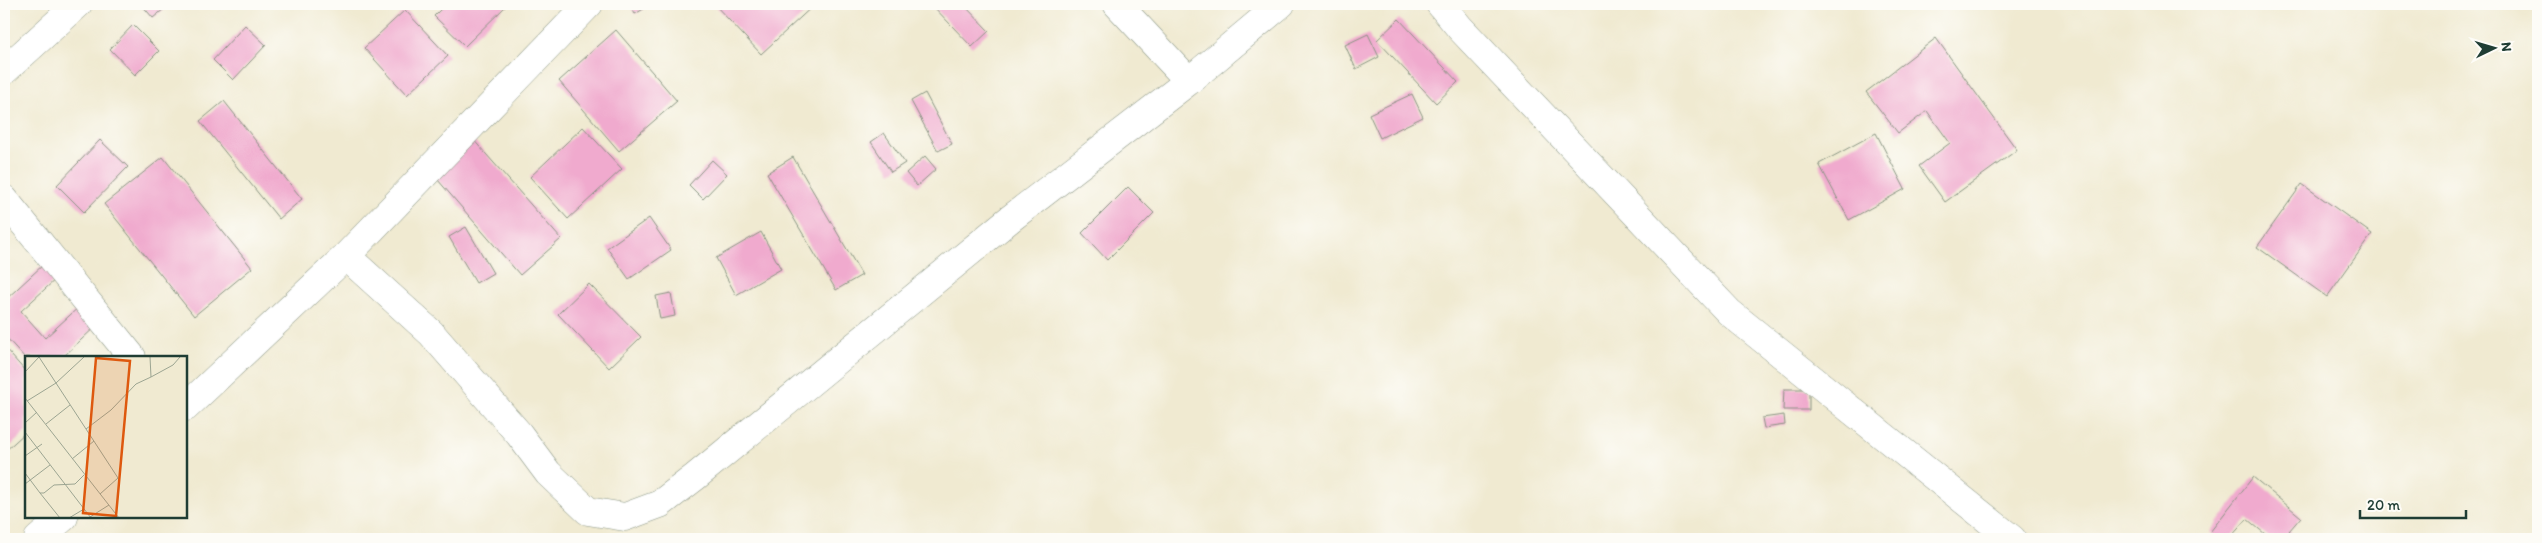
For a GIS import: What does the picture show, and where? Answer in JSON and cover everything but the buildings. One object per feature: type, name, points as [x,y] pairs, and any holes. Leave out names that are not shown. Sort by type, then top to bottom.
[{"type":"street","points":[[188,405],[346,256],[589,4]]},
{"type":"street","points":[[1117,4],[1189,81]]},
{"type":"street","points":[[346,256],[431,333],[513,427],[548,473],[588,511],[625,517],[660,504],[695,477],[1010,219],[1189,81],[1281,4]]},
{"type":"street","points":[[1440,4],[1460,28],[1729,312],[2012,539]]},
{"type":"street","points":[[4,71],[73,5]]},
{"type":"street","points":[[4,199],[131,356]]},
{"type":"street","points":[[38,539],[63,518]]}]
